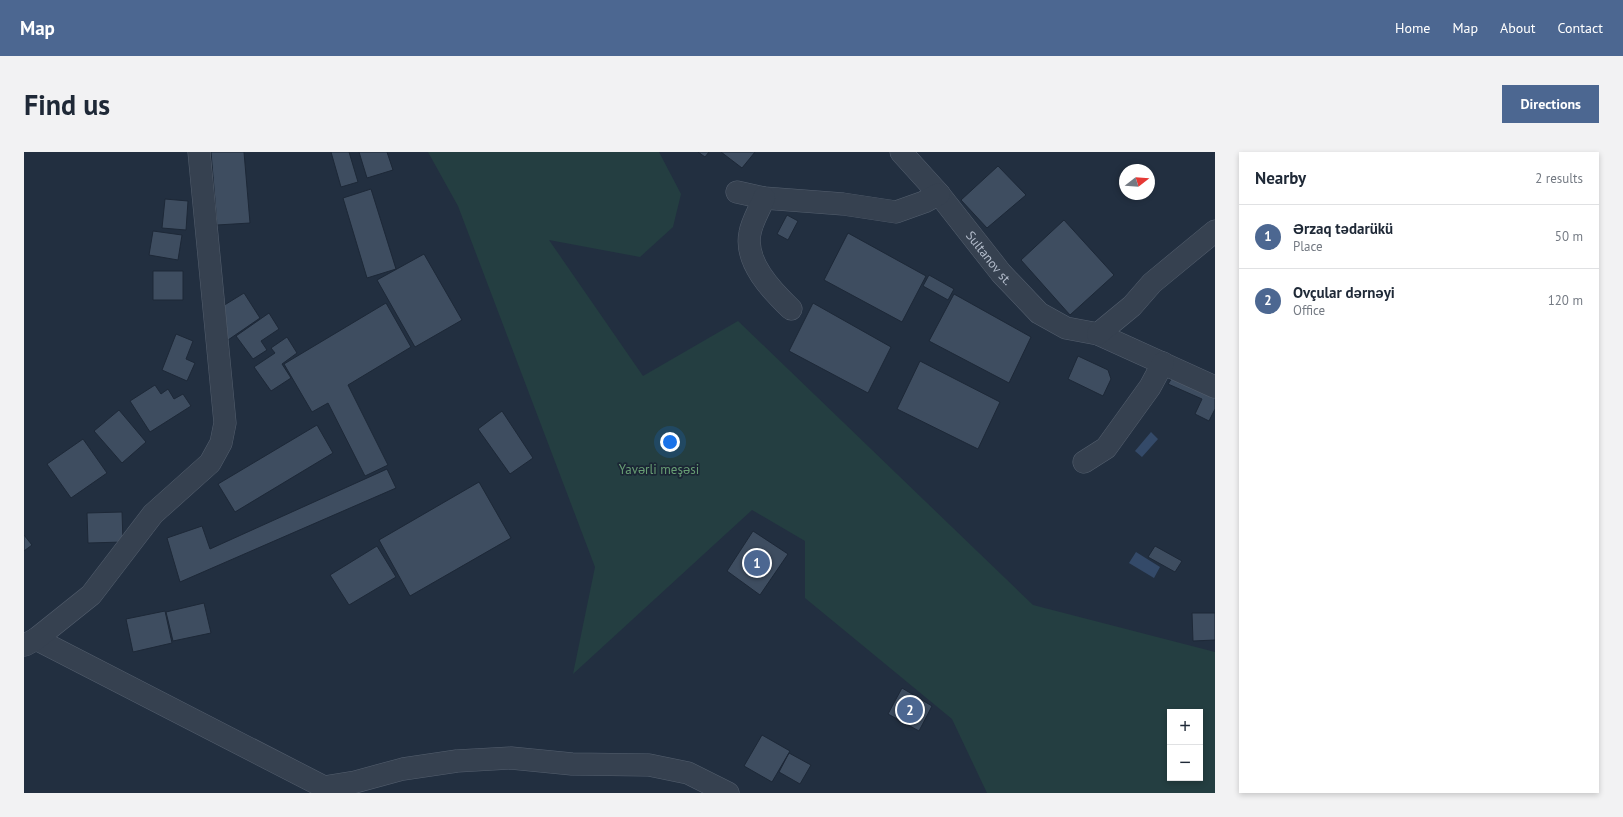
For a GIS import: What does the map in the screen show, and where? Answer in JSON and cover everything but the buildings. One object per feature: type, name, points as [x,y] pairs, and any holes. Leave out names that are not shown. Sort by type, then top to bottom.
[{"type":"street","points":[[199,152],[225,423],[222,443],[210,463],[153,514],[91,595],[30,642],[329,790],[403,770],[457,761],[511,758],[572,764],[649,765],[688,773],[728,793]]},
{"type":"street","name":"Sultanov st.","points":[[901,152],[939,194],[1001,273],[1039,313],[1066,328],[1098,334],[1215,387]]},
{"type":"street","points":[[737,192],[764,198],[844,204],[896,212],[924,202],[939,194]]},
{"type":"street","points":[[764,198],[750,232],[750,241],[754,260],[770,289],[791,309]]},
{"type":"street","points":[[1098,334],[1132,306],[1152,283],[1215,230]]},
{"type":"street","points":[[1084,462],[1106,448],[1150,387],[1163,363]]},
{"type":"green space","name":"Yavərli meşəsi","points":[[428,152],[659,152],[681,194],[673,227],[640,257],[549,240],[643,376],[738,321],[1033,605],[1215,652],[1215,793],[987,793],[952,719],[805,598],[805,541],[752,510],[573,674],[595,567],[458,206]]},
{"type":"water","points":[[1151,432],[1158,439],[1142,457],[1135,451]]},
{"type":"water","points":[[1136,552],[1160,567],[1154,578],[1129,563]]},
{"type":"place","name":"Ərzaq tədarükü","points":[[757,563]]},
{"type":"place","name":"Ovçular dərnəyi","points":[[910,710]]}]
